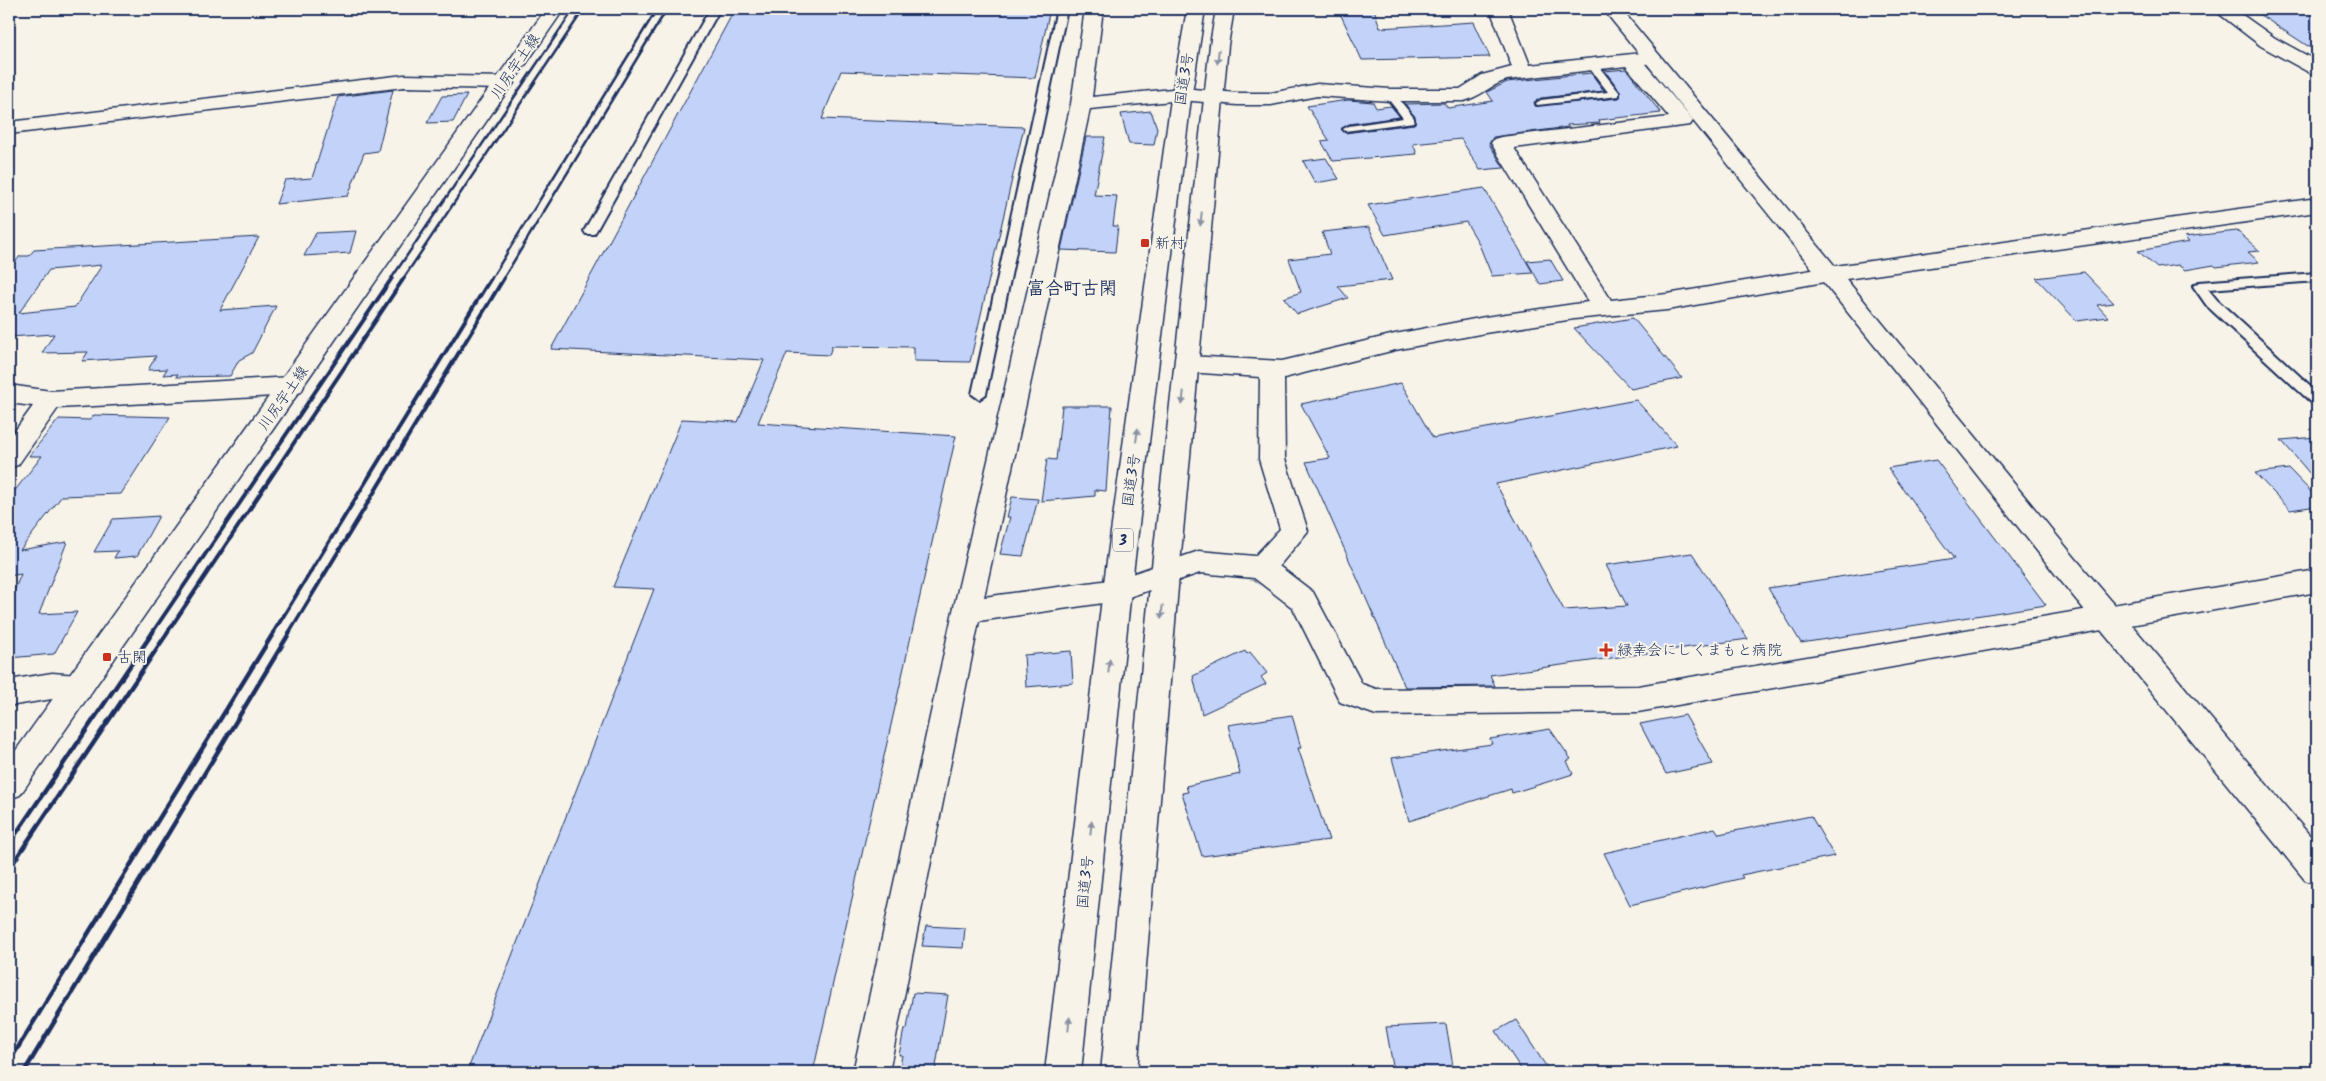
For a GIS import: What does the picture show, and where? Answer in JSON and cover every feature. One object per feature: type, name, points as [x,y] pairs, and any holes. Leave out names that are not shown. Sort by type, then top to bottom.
[{"type":"main road","name":"川尻宇土線","points":[[9,785],[292,386],[555,9]]},
{"type":"main road","points":[[871,1072],[967,611],[1081,104],[1094,9]]},
{"type":"main road","name":"国道3号","points":[[1063,1072],[1117,590],[1182,94],[1196,9]]},
{"type":"main road","name":"国道3号","points":[[1119,1072],[1186,364],[1225,9]]},
{"type":"main road","points":[[1499,9],[1523,72]]},
{"type":"main road","points":[[1604,308],[1501,143],[1683,121],[1641,60],[1612,9]]},
{"type":"main road","points":[[2222,9],[2268,42],[2317,69]]},
{"type":"main road","points":[[1081,104],[1182,94],[1237,99],[1271,99],[1317,90],[1390,95],[1464,95],[1489,79],[1523,72],[1641,60]]},
{"type":"main road","points":[[1641,60],[1830,274],[2066,567],[2285,828],[2317,869]]},
{"type":"main road","points":[[9,128],[404,81],[504,83]]},
{"type":"main road","points":[[1186,364],[1282,370],[1395,342],[1485,324],[1604,308],[1667,302],[1830,274],[2317,205]]},
{"type":"main road","points":[[1261,568],[1294,531],[1272,459],[1272,369]]},
{"type":"main road","points":[[9,394],[51,400],[292,386]]},
{"type":"main road","points":[[9,458],[51,400]]},
{"type":"main road","points":[[967,611],[1117,590],[1166,575],[1199,562],[1261,568],[1303,600],[1351,693],[1376,702],[1638,699],[2317,581]]},
{"type":"main road","points":[[9,694],[52,686],[78,688]]},
{"type":"lane","points":[[590,231],[715,9]]},
{"type":"lane","points":[[979,394],[1062,9]]},
{"type":"lane","points":[[1541,103],[1615,94],[1592,65]]},
{"type":"lane","points":[[1349,129],[1410,120],[1390,95]]},
{"type":"lane","points":[[2317,277],[2199,286],[2212,303],[2317,400]]},
{"type":"building","points":[[735,9],[1050,9],[1035,78],[841,71],[822,119],[1024,127],[970,362],[914,361],[914,347],[832,346],[829,355],[787,353],[758,423],[956,436],[813,1072],[467,1072],[654,589],[613,587],[682,419],[738,422],[764,360],[551,349]]},
{"type":"building","points":[[1338,9],[1374,9],[1380,28],[1474,22],[1490,57],[1362,60]]},
{"type":"building","points":[[2251,9],[2308,9],[2317,15],[2317,52]]},
{"type":"building","points":[[1626,69],[1661,113],[1599,120],[1600,123],[1567,125],[1568,127],[1493,137],[1489,144],[1504,168],[1480,170],[1461,139],[1413,144],[1417,154],[1333,161],[1321,141],[1329,140],[1307,106],[1348,100],[1373,102],[1376,108],[1391,106],[1400,117],[1349,124],[1341,129],[1345,133],[1414,124],[1415,117],[1405,104],[1444,103],[1448,108],[1493,101],[1487,92],[1507,82],[1591,73],[1604,91],[1541,98],[1534,102],[1535,106],[1619,98],[1620,91],[1605,71]]},
{"type":"building","points":[[393,90],[378,151],[364,153],[348,196],[276,204],[285,180],[312,178],[338,97]]},
{"type":"building","points":[[467,95],[453,122],[427,123],[442,96]]},
{"type":"building","points":[[1151,111],[1157,128],[1154,145],[1129,144],[1121,114]]},
{"type":"building","points":[[1086,137],[1105,137],[1094,195],[1117,196],[1113,226],[1118,226],[1115,252],[1061,250]]},
{"type":"building","points":[[1326,158],[1339,179],[1315,183],[1303,161]]},
{"type":"building","points":[[1484,188],[1533,273],[1492,276],[1478,242],[1466,222],[1385,235],[1368,205]]},
{"type":"building","points":[[1369,227],[1392,280],[1338,286],[1348,298],[1297,314],[1284,298],[1301,292],[1289,259],[1330,254],[1322,232]]},
{"type":"building","points":[[356,231],[350,253],[304,256],[316,233]]},
{"type":"building","points":[[2237,231],[2260,251],[2248,252],[2259,262],[2216,267],[2214,265],[2185,270],[2178,265],[2157,268],[2138,251],[2189,242],[2184,237]]},
{"type":"building","points":[[259,237],[220,310],[276,306],[252,353],[239,360],[230,376],[176,377],[178,374],[163,375],[167,369],[148,370],[156,356],[82,361],[88,352],[42,353],[54,334],[9,337],[9,270],[20,256],[29,256],[34,250]],"holes":[[[102,265],[75,307],[19,313],[49,270]]]},
{"type":"building","points":[[1550,259],[1563,281],[1540,284],[1527,261]]},
{"type":"building","points":[[2084,272],[2114,303],[2097,305],[2108,317],[2077,321],[2036,278]]},
{"type":"building","points":[[1633,318],[1682,378],[1631,389],[1574,328]]},
{"type":"building","points":[[1401,383],[1433,438],[1636,400],[1677,446],[1496,484],[1564,610],[1627,606],[1606,565],[1692,553],[1748,639],[1490,675],[1495,686],[1405,687],[1306,462],[1330,458],[1301,404]]},
{"type":"building","points":[[1062,406],[1112,406],[1106,491],[1095,490],[1095,496],[1041,501],[1047,459],[1056,460]]},
{"type":"building","points":[[94,415],[170,417],[121,494],[62,496],[20,550],[67,542],[39,614],[77,612],[54,654],[9,658],[9,603],[21,574],[9,576],[9,498],[42,456],[29,456],[59,419],[90,420]]},
{"type":"building","points":[[2317,437],[2317,482],[2281,440]]},
{"type":"building","points":[[1936,460],[2046,605],[1801,643],[1768,588],[1954,559],[1888,468]]},
{"type":"building","points":[[2289,469],[2317,498],[2317,506],[2290,510],[2255,473]]},
{"type":"building","points":[[1012,497],[1038,499],[1023,556],[1000,554],[1010,517],[1007,517]]},
{"type":"building","points":[[159,516],[137,556],[114,558],[118,551],[94,552],[113,519]]},
{"type":"building","points":[[1071,651],[1073,683],[1026,687],[1024,655]]},
{"type":"building","points":[[1245,651],[1247,654],[1250,652],[1267,673],[1261,677],[1266,684],[1202,714],[1193,676]]},
{"type":"building","points":[[1292,715],[1301,748],[1298,748],[1329,840],[1202,856],[1182,793],[1188,792],[1186,786],[1240,774],[1228,725]]},
{"type":"building","points":[[1685,715],[1713,764],[1666,774],[1640,724]]},
{"type":"building","points":[[1550,729],[1571,759],[1567,761],[1573,774],[1512,793],[1511,789],[1409,821],[1392,758],[1492,744],[1490,739]]},
{"type":"building","points":[[1811,816],[1834,856],[1741,875],[1743,878],[1630,905],[1604,853],[1715,828],[1719,834]]},
{"type":"building","points":[[926,926],[965,928],[963,948],[922,946]]},
{"type":"building","points":[[913,993],[948,995],[935,1072],[899,1072],[902,1055],[899,1055],[904,1029],[907,1029]]},
{"type":"building","points":[[1516,1020],[1550,1072],[1523,1072],[1496,1031]]},
{"type":"building","points":[[1446,1024],[1454,1072],[1394,1072],[1386,1027]]},
{"type":"railway","points":[[391,279],[574,9]]},
{"type":"railway","points":[[403,279],[584,9]]},
{"type":"railway","points":[[491,279],[657,9]]},
{"type":"railway","points":[[503,279],[667,9]]},
{"type":"railway","points":[[152,633],[392,278]]},
{"type":"railway","points":[[167,633],[404,278]]},
{"type":"railway","points":[[273,633],[491,278]]},
{"type":"railway","points":[[289,633],[504,278]]},
{"type":"railway","points":[[9,844],[153,632]]},
{"type":"railway","points":[[9,869],[168,632]]},
{"type":"railway","points":[[9,1062],[274,632]]},
{"type":"railway","points":[[24,1072],[290,632]]},
{"type":"place","name":"新村","points":[[1145,243]]},
{"type":"place","name":"緑幸会にしくまもと病院","points":[[1606,650]]},
{"type":"place","name":"古閑","points":[[107,657]]},
{"type":"district","name":"富合町古閑","points":[[1072,288]]}]
